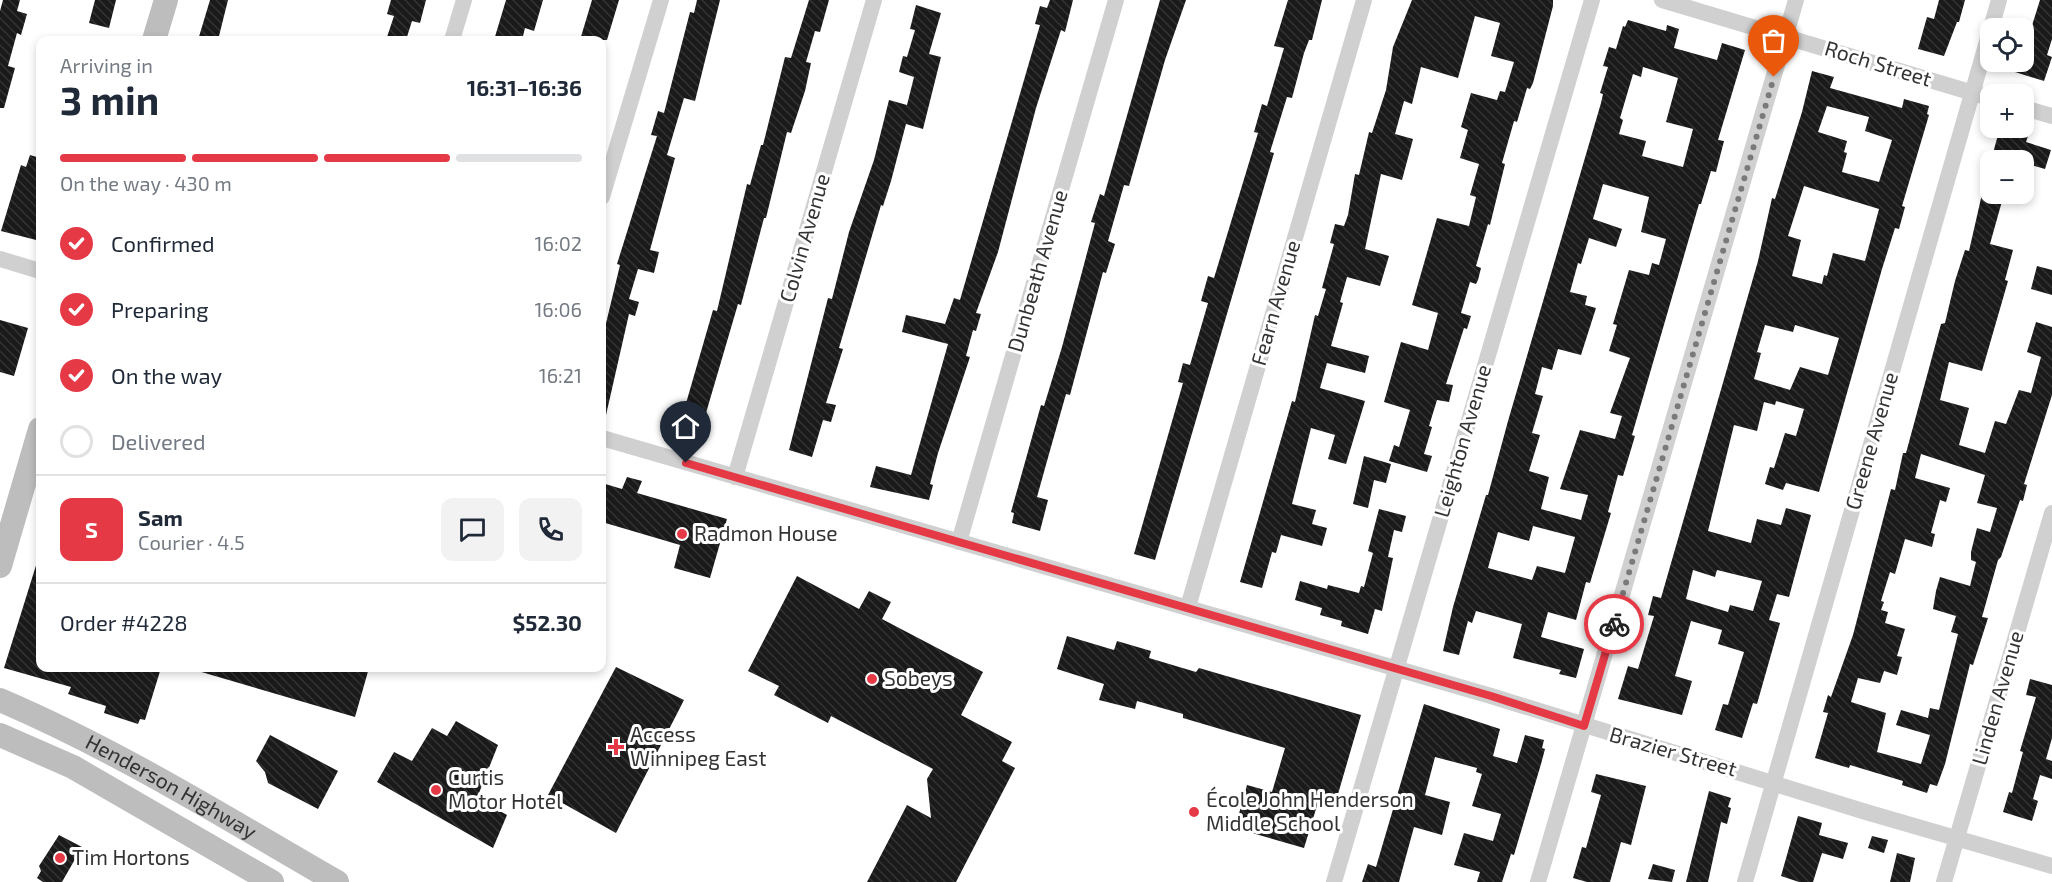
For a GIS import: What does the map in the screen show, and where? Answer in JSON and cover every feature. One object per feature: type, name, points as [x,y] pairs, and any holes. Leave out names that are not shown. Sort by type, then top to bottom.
[{"type":"main road","points":[[155,36],[166,0]]},
{"type":"main road","points":[[0,566],[36,443]]},
{"type":"main road","name":"Henderson Highway","points":[[0,700],[58,724],[337,882]]},
{"type":"main road","name":"Henderson Highway","points":[[0,735],[73,767],[272,882]]},
{"type":"main road","points":[[153,814],[183,794]]},
{"type":"street","points":[[453,36],[464,0]]},
{"type":"street","points":[[606,184],[661,0]]},
{"type":"street","name":"Colvin Avenue","points":[[735,477],[874,0]]},
{"type":"street","name":"Dunbeath Avenue","points":[[959,542],[1116,0]]},
{"type":"street","name":"Fearn Avenue","points":[[1188,607],[1364,0]]},
{"type":"street","name":"Leighton Avenue","points":[[1334,882],[1592,0]]},
{"type":"street","name":"Roch Street","points":[[1662,0],[1980,95]]},
{"type":"street","points":[[1539,882],[1796,0]]},
{"type":"street","name":"Greene Avenue","points":[[1745,882],[1999,0]]},
{"type":"street","points":[[2034,111],[2052,116]]},
{"type":"street","points":[[0,259],[36,270]]},
{"type":"street","name":"Brazier Street","points":[[606,439],[1397,668],[1956,839],[2052,866]]},
{"type":"street","name":"Linden Avenue","points":[[1944,882],[2052,513]]},
{"type":"building","points":[[3,0],[20,0],[17,11],[27,14],[21,35],[17,33],[8,66],[15,68],[4,108],[0,108],[0,11]]},
{"type":"building","points":[[95,0],[116,0],[109,28],[89,23]]},
{"type":"building","points":[[210,0],[228,0],[219,36],[199,36]]},
{"type":"building","points":[[391,0],[426,0],[420,23],[412,21],[407,36],[387,36],[394,16],[387,14]]},
{"type":"building","points":[[506,0],[543,0],[534,31],[525,28],[523,36],[495,36]]},
{"type":"building","points":[[592,0],[619,0],[607,40],[606,36],[581,36]]},
{"type":"building","points":[[697,0],[720,0],[695,101],[684,98],[667,155],[675,158],[650,250],[659,252],[654,273],[638,269],[629,299],[639,302],[635,316],[629,314],[606,415],[606,323],[620,265],[617,264],[657,136],[651,135],[658,111],[664,113],[690,12],[694,13]]},
{"type":"building","points":[[809,0],[829,0],[820,32],[815,31],[806,62],[811,63],[805,91],[791,133],[787,132],[766,218],[764,218],[741,305],[738,304],[701,430],[680,424],[713,310],[717,311],[747,184],[750,185],[761,145],[763,145],[785,57],[791,58]]},
{"type":"building","points":[[1050,0],[1073,0],[1065,32],[1061,30],[1036,108],[998,252],[976,313],[981,314],[976,331],[973,330],[966,356],[970,357],[938,453],[930,484],[933,485],[929,500],[870,487],[876,466],[911,475],[948,344],[902,332],[906,315],[945,324],[954,298],[960,300],[1040,25],[1035,24],[1040,6],[1047,8]]},
{"type":"building","points":[[1160,0],[1186,0],[1165,60],[1129,186],[1124,185],[1108,241],[1115,244],[1106,273],[1103,272],[1070,395],[1066,394],[1037,497],[1048,500],[1040,531],[1012,523],[1014,513],[1011,512],[1041,405],[1044,406],[1062,347],[1095,223],[1091,222],[1100,194],[1104,196]]},
{"type":"building","points":[[1288,0],[1322,0],[1312,40],[1309,40],[1304,53],[1292,98],[1287,97],[1270,152],[1274,153],[1155,560],[1134,554],[1183,383],[1178,382],[1183,363],[1190,365],[1208,303],[1201,301],[1208,276],[1214,278],[1258,133],[1254,132],[1262,104],[1267,106],[1284,48],[1274,46]]},
{"type":"building","points":[[1412,0],[1553,0],[1533,83],[1530,89],[1527,88],[1517,122],[1514,121],[1502,163],[1505,164],[1490,225],[1488,224],[1476,266],[1481,268],[1478,280],[1476,284],[1470,282],[1461,313],[1471,316],[1467,329],[1464,328],[1446,384],[1453,385],[1449,402],[1437,400],[1424,454],[1432,456],[1427,472],[1389,461],[1394,445],[1399,447],[1410,410],[1384,402],[1401,342],[1428,350],[1438,313],[1412,305],[1437,218],[1469,226],[1476,197],[1470,195],[1479,164],[1460,158],[1468,130],[1461,127],[1471,93],[1497,100],[1500,91],[1505,92],[1514,62],[1491,56],[1500,23],[1475,16],[1458,78],[1421,67],[1412,104],[1404,101],[1395,134],[1413,139],[1402,180],[1381,174],[1365,249],[1389,256],[1380,286],[1347,277],[1340,302],[1343,303],[1331,346],[1369,356],[1365,373],[1327,363],[1320,388],[1365,401],[1346,464],[1328,459],[1335,435],[1311,428],[1292,504],[1316,510],[1312,524],[1327,528],[1322,546],[1281,535],[1276,553],[1272,552],[1262,588],[1240,582],[1292,401],[1295,402],[1315,315],[1318,316],[1326,289],[1322,288],[1334,244],[1330,243],[1335,224],[1344,226],[1348,215],[1355,174],[1359,175],[1369,132],[1372,133],[1386,90],[1393,47]]},
{"type":"building","points":[[1939,0],[1965,0],[1959,22],[1957,22],[1944,56],[1918,49],[1927,17],[1934,19]]},
{"type":"building","points":[[2040,0],[2052,0],[2052,39],[2047,55],[2052,57],[2044,81],[2015,72],[2034,72],[2034,19]]},
{"type":"building","points":[[916,5],[941,13],[929,54],[941,57],[923,129],[906,124],[891,181],[883,206],[881,205],[839,348],[843,349],[826,403],[836,405],[831,422],[823,420],[812,457],[789,450],[828,298],[832,299],[849,232],[874,160],[889,100],[907,105],[914,77],[899,72],[903,56],[907,57],[915,30],[910,29]]},
{"type":"building","points":[[1628,20],[1666,31],[1667,25],[1679,29],[1674,48],[1717,60],[1722,43],[1745,50],[1718,140],[1724,141],[1716,172],[1711,171],[1701,204],[1699,204],[1632,435],[1635,436],[1623,476],[1618,475],[1608,512],[1611,513],[1590,583],[1586,582],[1576,620],[1548,612],[1541,637],[1584,649],[1576,678],[1559,674],[1561,670],[1513,658],[1522,624],[1476,611],[1472,623],[1468,621],[1459,655],[1443,651],[1453,607],[1486,495],[1488,495],[1601,103],[1603,94],[1600,93],[1608,67],[1603,66],[1609,47],[1616,49],[1623,26],[1625,27]],"holes":[[[1643,67],[1678,78],[1666,122],[1693,129],[1683,167],[1642,156],[1646,141],[1619,134],[1623,120],[1620,118],[1633,74],[1641,77]],[[1603,184],[1649,197],[1641,232],[1666,239],[1659,265],[1652,263],[1649,275],[1629,270],[1613,324],[1617,325],[1609,351],[1630,358],[1610,413],[1622,416],[1615,439],[1580,430],[1560,489],[1588,495],[1581,520],[1541,509],[1549,477],[1529,471],[1540,435],[1532,433],[1543,396],[1535,394],[1542,367],[1552,370],[1558,349],[1581,355],[1596,308],[1585,305],[1587,296],[1570,292],[1578,263],[1581,264],[1589,238],[1616,247],[1622,229],[1593,219]],[[1533,526],[1575,537],[1565,573],[1537,566],[1532,580],[1488,568],[1498,532],[1529,541]]]},
{"type":"building","points":[[1812,71],[1834,77],[1830,88],[1902,108],[1904,99],[1929,106],[1927,114],[1929,115],[1902,206],[1905,207],[1899,229],[1895,228],[1882,269],[1819,492],[1786,483],[1783,490],[1765,484],[1770,467],[1774,468],[1785,433],[1796,436],[1804,409],[1776,401],[1775,405],[1764,402],[1757,431],[1734,425],[1708,531],[1751,543],[1757,519],[1781,525],[1786,508],[1811,515],[1789,597],[1777,594],[1769,620],[1780,623],[1757,704],[1753,703],[1742,738],[1715,730],[1723,704],[1728,705],[1744,652],[1718,644],[1722,630],[1691,621],[1675,676],[1692,681],[1682,715],[1618,699],[1628,666],[1638,669],[1654,616],[1648,615],[1653,596],[1661,598],[1758,261],[1772,198],[1775,199]],"holes":[[[1827,106],[1869,117],[1865,131],[1892,140],[1879,182],[1842,172],[1847,153],[1844,152],[1847,141],[1818,132]],[[1804,186],[1879,209],[1865,261],[1833,253],[1827,276],[1824,275],[1822,284],[1792,276],[1801,240],[1788,236]],[[1765,325],[1793,332],[1795,325],[1839,338],[1828,375],[1800,367],[1790,390],[1754,379],[1761,353],[1757,352]],[[1693,570],[1715,577],[1717,570],[1762,581],[1753,611],[1730,605],[1728,612],[1686,599]]]},
{"type":"building","points":[[1997,138],[2027,138],[2026,142],[2051,150],[2045,169],[2034,166],[2034,150],[1994,150]]},
{"type":"building","points":[[30,155],[36,157],[36,240],[1,231],[21,165],[26,167]]},
{"type":"building","points":[[1980,203],[2001,204],[1990,244],[2013,250],[2005,280],[2008,281],[1982,371],[1949,362],[1940,400],[1969,408],[1959,445],[1985,453],[1995,421],[2006,424],[2019,390],[2031,393],[2041,357],[2027,352],[2036,322],[2052,327],[2052,395],[2024,484],[2027,485],[2023,501],[2020,500],[1998,560],[1982,617],[1988,618],[1973,665],[1970,664],[1945,764],[1937,786],[1930,784],[1927,793],[1902,785],[1903,781],[1850,765],[1849,768],[1815,758],[1828,713],[1823,712],[1828,695],[1831,697],[1853,635],[1891,489],[1895,490],[1903,453],[1906,453],[1941,324],[1945,323],[1965,250],[1969,251]],"holes":[[[1921,454],[1985,475],[1977,503],[1997,508],[1990,532],[1977,528],[1971,552],[1971,560],[1976,562],[1970,586],[1940,577],[1936,591],[1933,609],[1956,616],[1951,632],[1958,634],[1939,710],[1930,708],[1928,718],[1901,710],[1896,725],[1930,735],[1921,764],[1877,752],[1886,713],[1851,702],[1858,678],[1880,683],[1884,671],[1897,675],[1902,657],[1897,656],[1905,629],[1885,623],[1888,612],[1881,610],[1884,602],[1881,601],[1890,572],[1895,574],[1905,539],[1932,547],[1935,534],[1931,533],[1940,500],[1946,502],[1950,488],[1915,478]]]},
{"type":"building","points":[[2037,266],[2052,270],[2052,295],[2031,289]]},
{"type":"building","points":[[0,320],[28,328],[14,376],[0,372]]},
{"type":"building","points":[[1364,456],[1391,464],[1386,483],[1374,480],[1368,508],[1353,504]]},
{"type":"building","name":"Radmon House","points":[[627,477],[642,481],[637,493],[727,519],[710,578],[674,568],[680,545],[606,523],[606,484],[622,489]]},
{"type":"building","points":[[1379,509],[1406,516],[1402,532],[1394,530],[1388,557],[1393,558],[1382,611],[1375,609],[1368,634],[1341,626],[1342,621],[1320,615],[1322,608],[1295,600],[1300,581],[1327,589],[1328,585],[1359,593],[1361,586],[1364,587],[1373,553],[1368,551]]},
{"type":"building","points":[[36,565],[36,672],[160,672],[145,720],[140,719],[138,724],[104,713],[106,706],[68,694],[71,687],[4,668]]},
{"type":"building","name":"Sobeys","points":[[797,576],[859,609],[869,591],[891,602],[882,619],[983,672],[961,715],[1012,742],[1002,761],[1015,768],[956,882],[867,882],[907,805],[931,818],[927,779],[933,769],[831,716],[828,723],[774,695],[779,686],[748,671]]},
{"type":"building","points":[[1067,636],[1114,650],[1117,641],[1151,651],[1149,658],[1196,672],[1199,668],[1361,715],[1336,801],[1320,796],[1304,848],[1235,828],[1247,785],[1272,792],[1285,748],[1183,718],[1183,714],[1137,701],[1135,709],[1099,700],[1104,684],[1057,669]]},
{"type":"building","name":"Access Winnipeg East","points":[[616,667],[684,700],[616,833],[548,795]]},
{"type":"building","points":[[201,672],[368,672],[355,717]]},
{"type":"building","points":[[2030,679],[2052,685],[2052,738],[2046,759],[2052,761],[2052,779],[2040,775],[2033,799],[2038,801],[2032,821],[2003,812],[2009,792],[2012,793],[2023,752],[2020,751],[2036,697],[2026,695]]},
{"type":"building","points":[[1424,704],[1500,729],[1493,756],[1517,763],[1525,735],[1544,740],[1542,748],[1545,749],[1541,764],[1514,855],[1511,854],[1502,882],[1477,882],[1480,872],[1454,865],[1464,833],[1493,841],[1501,814],[1472,806],[1482,774],[1476,772],[1477,768],[1435,757],[1425,795],[1450,802],[1442,835],[1414,827],[1399,882],[1362,882],[1368,864],[1376,867]]},
{"type":"building","name":"Curtis Motor Hotel","points":[[456,721],[498,745],[477,798],[507,815],[493,848],[377,782],[394,752],[412,761],[432,728],[447,736]]},
{"type":"building","points":[[270,735],[338,771],[318,809],[268,783],[265,772],[256,761]]},
{"type":"building","points":[[1596,774],[1646,786],[1631,845],[1621,842],[1610,882],[1587,882],[1573,878],[1582,847],[1586,848],[1601,795],[1591,792]]},
{"type":"building","points":[[1709,791],[1731,798],[1727,824],[1721,822],[1708,882],[1686,882]]},
{"type":"building","points":[[1798,816],[1822,823],[1819,835],[1848,843],[1843,859],[1822,853],[1813,882],[1799,882],[1781,876]]},
{"type":"building","name":"Tim Hortons","points":[[59,835],[82,847],[62,882],[43,882],[37,878],[41,871],[39,866]]},
{"type":"building","points":[[1872,836],[1888,840],[1884,853],[1868,848]]},
{"type":"building","points":[[1897,853],[1915,858],[1910,882],[1890,882]]},
{"type":"building","points":[[1653,864],[1675,870],[1672,882],[1648,879]]},
{"type":"way so far","points":[[1614,624],[1774,77]]},
{"type":"place","name":"Radmon House","points":[[682,534]]},
{"type":"place","name":"Sobeys","points":[[872,679]]},
{"type":"place","name":"Access Winnipeg East","points":[[616,747]]},
{"type":"place","name":"Curtis Motor Hotel","points":[[436,790]]},
{"type":"place","name":"École John Henderson Middle School","points":[[1194,812]]},
{"type":"place","name":"Tim Hortons","points":[[60,858]]},
{"type":"route","points":[[686,463],[1071,576],[1188,607],[1491,696],[1584,726],[1614,624]]}]
